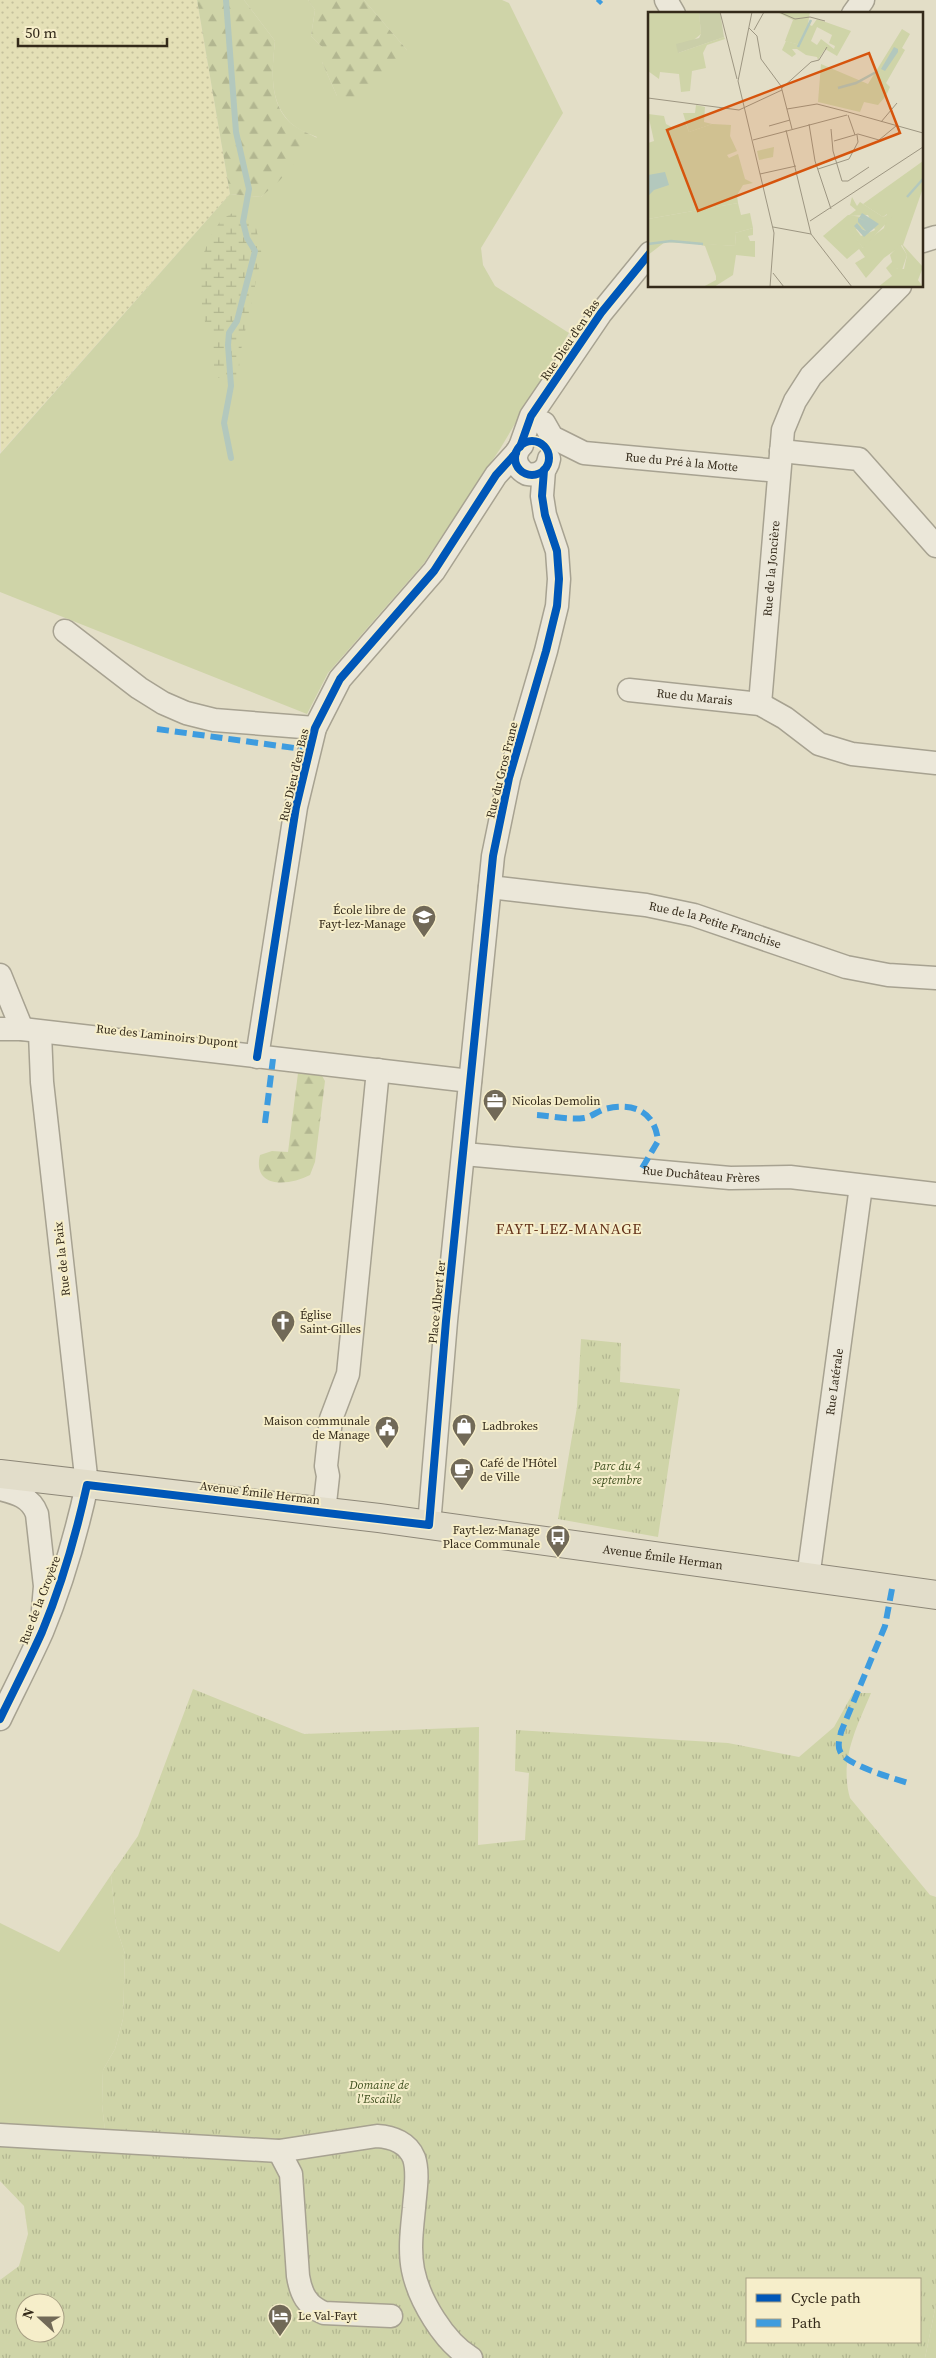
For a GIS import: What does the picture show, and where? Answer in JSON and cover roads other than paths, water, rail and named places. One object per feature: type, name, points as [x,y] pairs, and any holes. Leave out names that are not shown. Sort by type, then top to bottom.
[{"type":"main road","name":"Avenue Émile Herman","points":[[0,1474],[429,1525],[936,1595]]},
{"type":"street","points":[[666,0],[673,12]]},
{"type":"street","points":[[854,12],[863,0]]},
{"type":"street","name":"Rue Dieu d'en Bas","points":[[537,455],[531,416],[601,313],[648,255]]},
{"type":"street","name":"Rue de la Joncière","points":[[760,704],[784,430],[795,401],[811,376],[898,288]]},
{"type":"street","name":"Rue Dieu d'en Bas","points":[[537,455],[546,395]]},
{"type":"street","name":"Rue du Pré à la Motte","points":[[537,455],[584,453],[780,461],[859,459],[936,546]]},
{"type":"street","points":[[486,492],[501,484],[512,484],[537,455]]},
{"type":"street","points":[[486,492],[496,475],[537,455]]},
{"type":"street","name":"Rue du Gros Frane","points":[[470,1081],[493,856],[509,778],[546,651],[556,606],[559,578],[556,551],[545,515],[537,455]]},
{"type":"street","name":"Rue Dieu d'en Bas","points":[[256,1057],[296,807],[315,728],[340,679],[434,571],[486,492]]},
{"type":"street","points":[[65,631],[139,688],[163,703],[186,713],[214,720],[315,728]]},
{"type":"street","name":"Rue du Marais","points":[[629,690],[760,704]]},
{"type":"street","points":[[760,704],[785,718],[819,744],[852,754],[936,763]]},
{"type":"street","name":"Rue de la Petite Franchise","points":[[490,887],[646,906],[694,914],[846,967],[888,975],[936,978]]},
{"type":"street","name":"Rue de la Paix","points":[[0,975],[42,1082],[87,1485]]},
{"type":"street","name":"Rue des Laminoirs Dupont","points":[[21,1030],[470,1081]]},
{"type":"street","points":[[324,1512],[331,1420],[348,1374],[378,1070]]},
{"type":"street","name":"Place Albert Ier","points":[[429,1525],[446,1321],[470,1081]]},
{"type":"street","name":"Rue Duchâteau Frères","points":[[464,1154],[730,1178],[790,1177],[936,1194]]},
{"type":"street","name":"Rue Latérale","points":[[808,1578],[861,1186]]},
{"type":"street","name":"Rue de la Croyère","points":[[0,1719],[42,1632],[72,1548],[87,1485]]},
{"type":"street","name":"Rue de la Croyère","points":[[0,1489],[27,1499],[34,1506],[37,1514],[45,1586],[42,1632]]},
{"type":"street","points":[[0,2135],[279,2151],[388,2136],[405,2145],[414,2159],[416,2169],[412,2246],[416,2278],[432,2316],[441,2330],[460,2352],[471,2358]]},
{"type":"street","points":[[279,2151],[291,2174],[298,2276],[300,2289],[305,2300],[315,2309],[324,2313],[391,2316]]},
{"type":"waterway","points":[[226,0],[236,132],[249,189],[243,222],[247,238],[255,251],[237,321],[229,333],[231,386],[224,423],[231,458]]},
{"type":"place","name":"École libre de Fayt-lez-Manage","points":[[424,938]]},
{"type":"place","name":"Nicolas Demolin","points":[[495,1122]]},
{"type":"place","name":"Église Saint-Gilles","points":[[283,1343]]},
{"type":"place","name":"Ladbrokes","points":[[464,1447]]},
{"type":"place","name":"Maison communale de Manage","points":[[387,1449]]},
{"type":"place","name":"Café de l'Hôtel de Ville","points":[[462,1491]]},
{"type":"place","name":"Fayt-lez-Manage Place Communale","points":[[558,1558]]},
{"type":"place","name":"Le Val-Fayt","points":[[280,2337]]},
{"type":"district","name":"FAYT-LEZ-MANAGE","points":[[569,1229]]},
{"type":"park label","name":"Parc du 4 septembre","points":[[617,1473]]},
{"type":"park label","name":"Domaine de l'Escaille","points":[[379,2092]]}]
